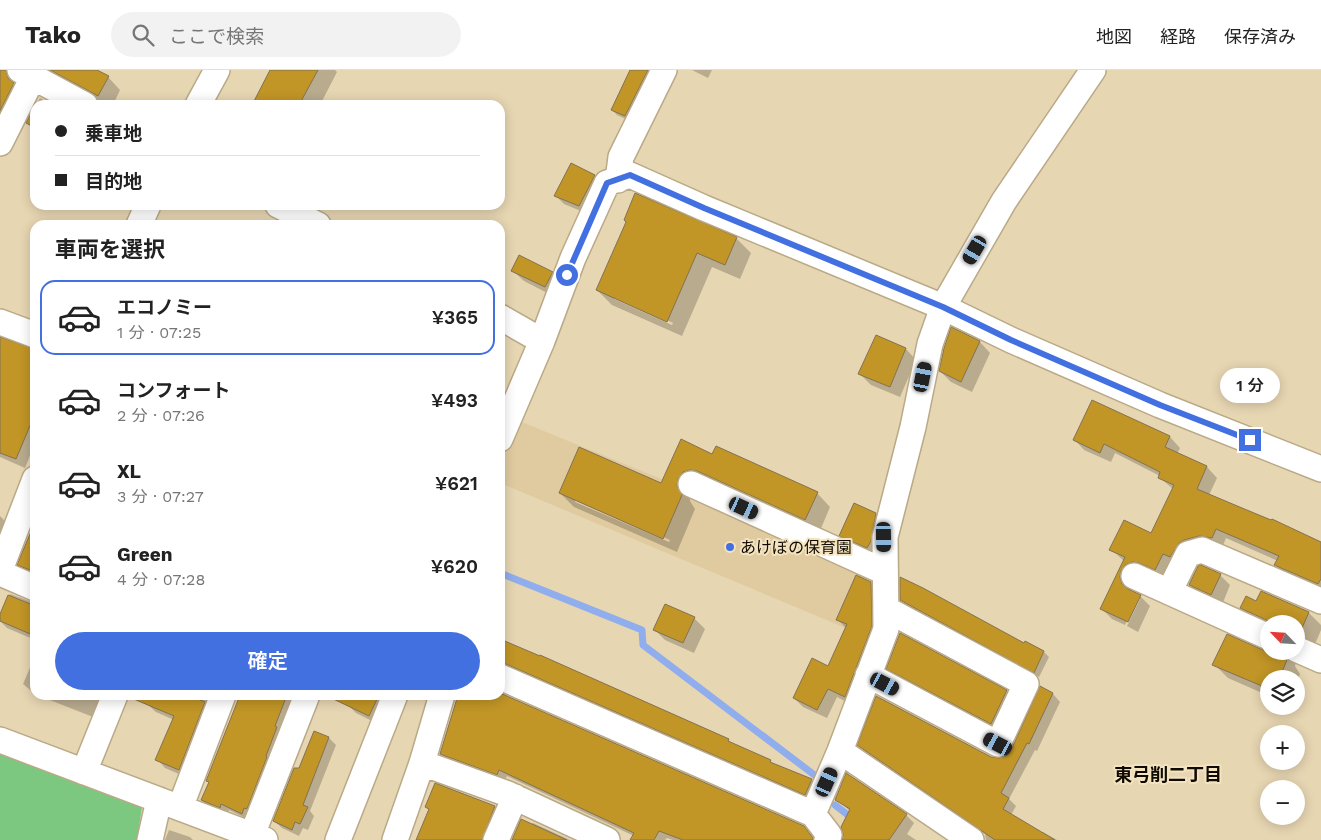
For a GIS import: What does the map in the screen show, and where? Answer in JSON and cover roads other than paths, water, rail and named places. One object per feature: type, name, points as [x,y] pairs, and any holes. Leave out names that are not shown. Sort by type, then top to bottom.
[{"type":"street","points":[[201,100],[217,70]]},
{"type":"street","points":[[618,180],[621,157],[664,70]]},
{"type":"street","points":[[813,814],[840,751],[886,628],[884,537],[913,427],[930,344],[943,307],[1004,200],[1093,70]]},
{"type":"street","points":[[0,143],[26,74],[75,100]]},
{"type":"street","points":[[505,427],[542,341],[573,258],[607,183],[630,175],[704,208],[943,307],[1011,340],[1160,405],[1321,469]]},
{"type":"street","points":[[288,210],[308,220]]},
{"type":"street","points":[[505,320],[542,341]]},
{"type":"street","points":[[0,322],[30,333]]},
{"type":"street","points":[[692,484],[885,572]]},
{"type":"street","points":[[30,497],[0,572],[30,586]]},
{"type":"street","points":[[1169,592],[1188,554],[1202,550],[1321,601]]},
{"type":"street","points":[[1134,576],[1260,633]]},
{"type":"street","points":[[868,675],[998,744],[1026,684],[886,609]]},
{"type":"street","points":[[1305,653],[1321,660]]},
{"type":"street","points":[[505,679],[813,814],[829,835],[827,840]]},
{"type":"street","points":[[84,772],[113,700]]},
{"type":"street","points":[[150,840],[221,700]]},
{"type":"street","points":[[0,740],[258,838],[305,700]]},
{"type":"street","points":[[338,840],[393,700]]},
{"type":"street","points":[[395,840],[422,763],[441,700]]},
{"type":"street","points":[[840,751],[971,840]]},
{"type":"street","points":[[422,763],[515,797],[607,840]]},
{"type":"street","points":[[496,840],[515,797]]},
{"type":"waterway","points":[[505,575],[642,630],[643,645],[821,780]]},
{"type":"waterway","points":[[835,805],[853,819]]},
{"type":"place","name":"あけぼの保育園","points":[[730,547]]},
{"type":"district","name":"東弓削二丁目","points":[[1168,775]]}]
